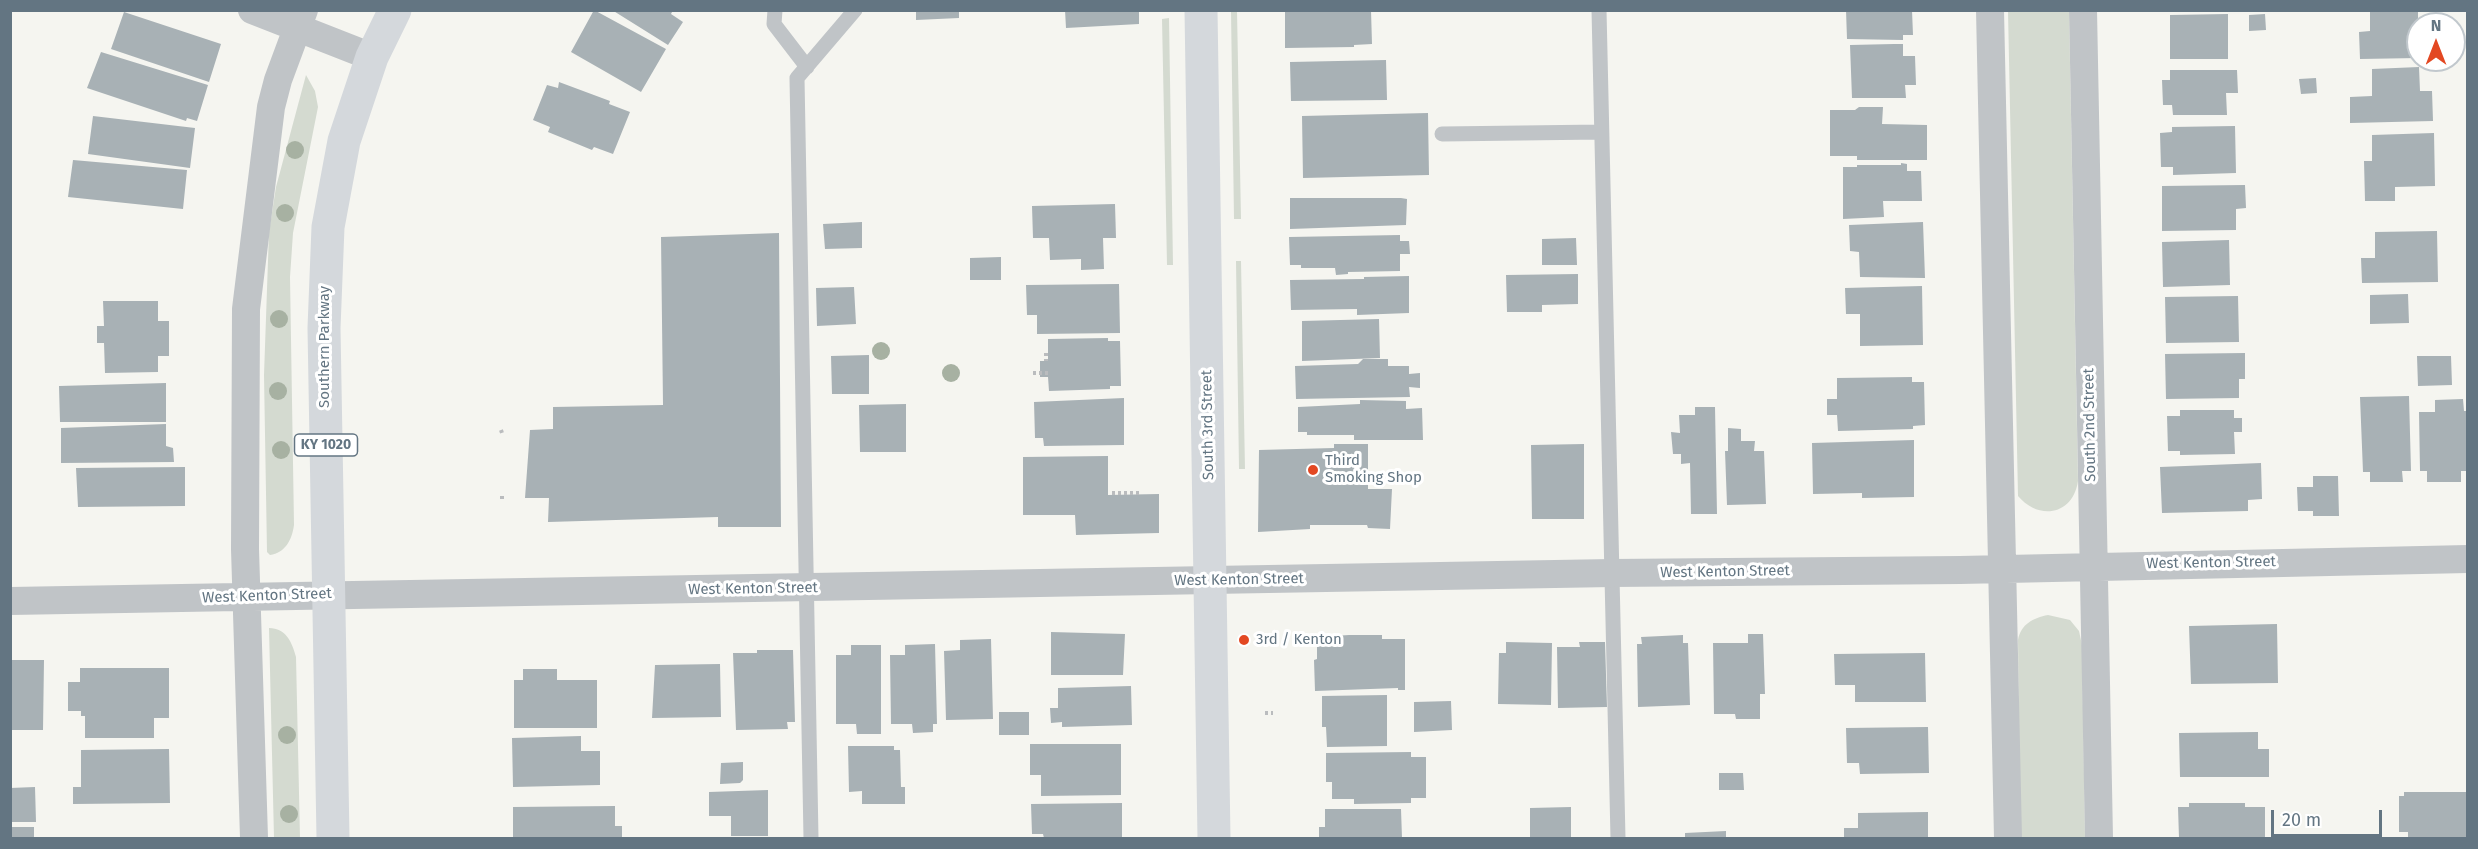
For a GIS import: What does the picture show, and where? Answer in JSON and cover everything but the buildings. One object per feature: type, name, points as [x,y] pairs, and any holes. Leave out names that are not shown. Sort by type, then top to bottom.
[{"type":"main road","name":"Southern Parkway","points":[[333,838],[324,328],[328,227],[345,141],[372,57],[394,10]]},
{"type":"main road","name":"South 3rd Street","points":[[1201,10],[1214,838]]},
{"type":"street","points":[[252,10],[301,19],[372,57]]},
{"type":"street","points":[[1990,10],[2008,838]]},
{"type":"street","name":"South 2nd Street","points":[[2083,10],[2099,838]]},
{"type":"street","points":[[255,838],[245,549],[246,309],[271,107],[301,19]]},
{"type":"street","name":"West Kenton Street","points":[[10,601],[2468,559]]},
{"type":"lane","points":[[775,10],[774,24],[807,67]]},
{"type":"lane","points":[[811,838],[797,78],[855,10]]},
{"type":"lane","points":[[1599,10],[1617,838]]},
{"type":"lane","points":[[1443,134],[1601,132]]},
{"type":"path","points":[[1046,353],[1046,361]]},
{"type":"path","points":[[1033,373],[1048,373]]},
{"type":"path","points":[[1112,493],[1140,493]]},
{"type":"path","points":[[502,496],[502,502]]},
{"type":"path","points":[[1265,713],[1273,713]]},
{"type":"shaded area","points":[[1231,11],[1237,11],[1241,219],[1234,219]]},
{"type":"shaded area","points":[[2008,11],[2069,11],[2078,481],[2069,501],[2054,511],[2036,509],[2026,504],[2018,496]]},
{"type":"shaded area","points":[[1169,18],[1173,265],[1167,265],[1162,19]]},
{"type":"shaded area","points":[[306,75],[315,91],[318,107],[293,233],[290,277],[294,525],[292,536],[284,549],[270,555],[267,552],[264,375],[269,232],[276,187]]},
{"type":"shaded area","points":[[1236,261],[1241,261],[1245,469],[1239,469]]},
{"type":"shaded area","points":[[2048,615],[2070,620],[2079,631],[2082,645],[2085,838],[2020,838],[2018,640],[2028,623]]},
{"type":"shaded area","points":[[269,628],[284,633],[296,657],[300,838],[274,838]]},
{"type":"place","name":"Third Smoking Shop","points":[[1313,470]]},
{"type":"place","name":"3rd / Kenton","points":[[1244,640]]}]
